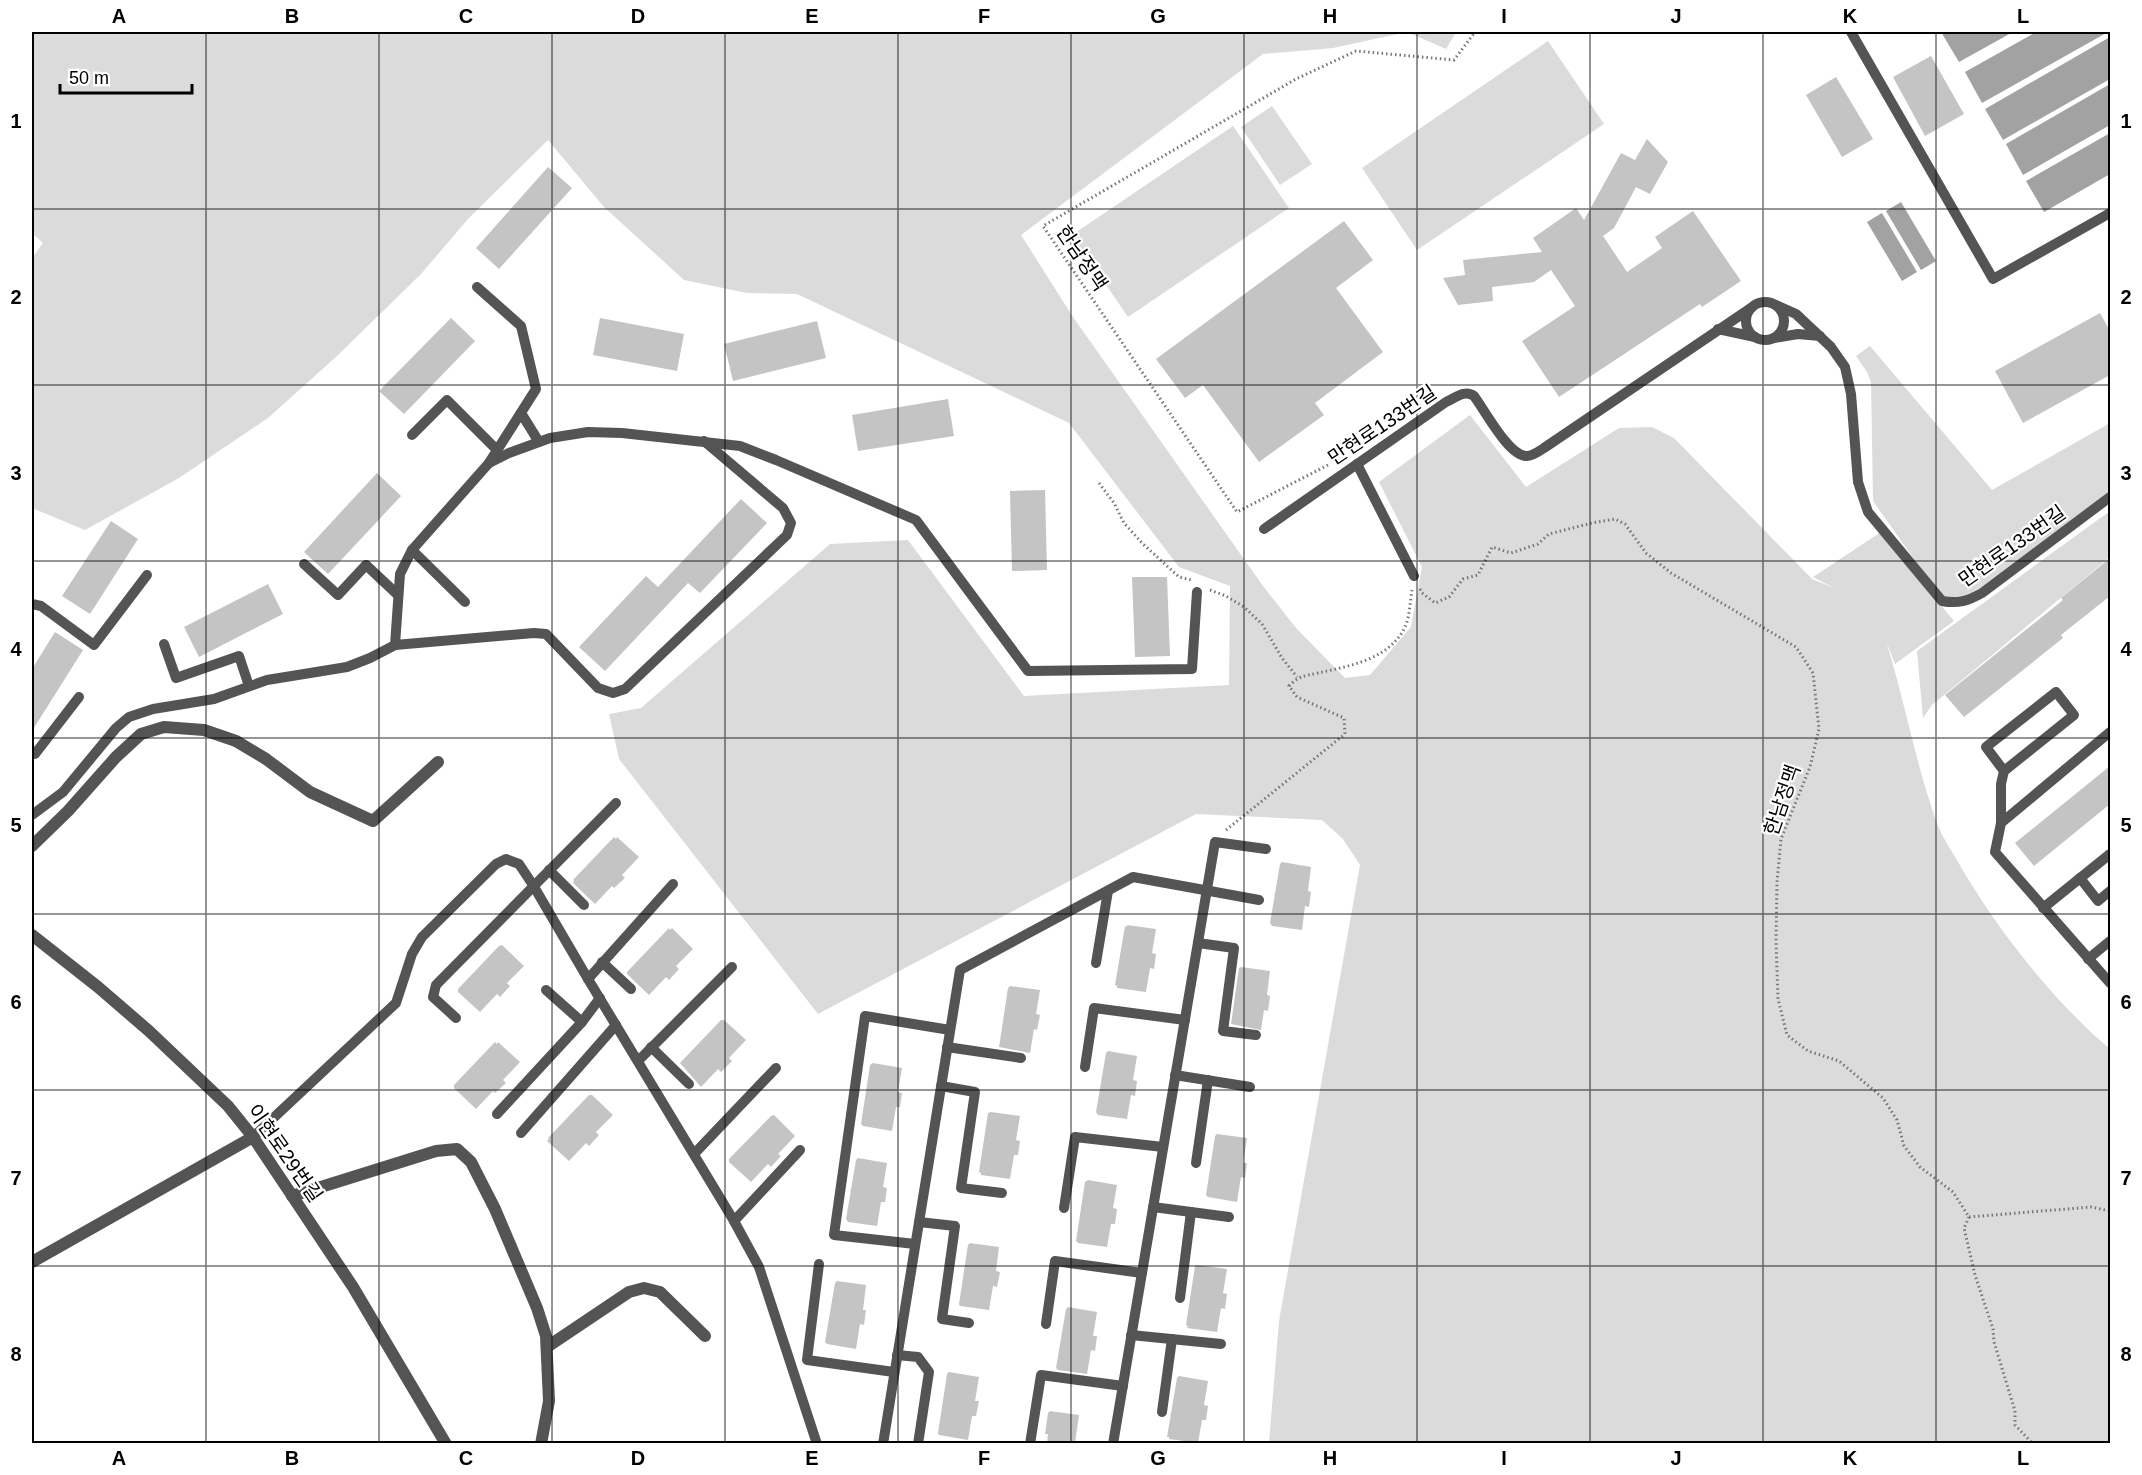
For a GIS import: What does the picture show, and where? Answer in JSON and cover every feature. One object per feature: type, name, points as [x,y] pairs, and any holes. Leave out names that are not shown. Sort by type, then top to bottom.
[{"type":"street","points":[[32,846],[68,811],[116,757],[141,734],[164,728],[204,730],[237,741],[266,759],[309,792],[373,821],[438,762]]},
{"type":"street","name":"이현로29번길","points":[[32,935],[158,1038],[228,1106],[253,1137],[353,1287],[446,1443]]},
{"type":"street","points":[[32,1262],[253,1137]]},
{"type":"street","points":[[292,1196],[436,1151],[458,1149],[471,1162],[495,1209],[537,1308],[546,1336],[549,1401],[541,1443]]},
{"type":"street","points":[[547,1347],[629,1292],[644,1288],[660,1292],[705,1336]]},
{"type":"lane","points":[[1851,32],[1993,279],[2110,213]]},
{"type":"lane","points":[[395,645],[400,574],[412,550],[489,463],[536,389],[521,326],[477,287]]},
{"type":"lane","name":"만현로133번길","points":[[1264,530],[1446,402],[1464,393],[1474,396],[1515,452],[1521,455],[1531,455],[1718,329],[1763,302],[1796,314],[1839,357],[1849,378],[1857,482],[1868,512],[1942,601],[1952,603],[1968,601],[1982,593],[2110,497]]},
{"type":"lane","points":[[1774,338],[1782,329],[1784,322],[1781,310],[1776,305]]},
{"type":"lane","points":[[1751,308],[1746,320],[1750,332],[1755,337]]},
{"type":"lane","points":[[1718,329],[1761,339],[1798,334],[1820,336]]},
{"type":"lane","points":[[412,435],[447,400],[497,450]]},
{"type":"lane","points":[[521,412],[539,442]]},
{"type":"lane","points":[[489,463],[550,438],[588,432],[652,435],[740,446],[776,459],[916,520],[1028,671],[1192,669],[1197,592]]},
{"type":"lane","points":[[32,813],[63,792],[116,728],[129,717],[153,710],[214,699],[267,680],[347,667],[395,645],[534,633],[546,634],[598,688],[613,693],[625,689],[787,535],[791,523],[783,508],[704,441]]},
{"type":"lane","points":[[1357,464],[1414,576]]},
{"type":"lane","points":[[412,550],[465,602]]},
{"type":"lane","points":[[304,564],[338,595],[366,565],[398,595]]},
{"type":"lane","points":[[32,604],[41,606],[94,645],[147,575]]},
{"type":"lane","points":[[164,644],[176,678],[239,656],[249,686]]},
{"type":"lane","points":[[2004,771],[1986,747],[2056,692],[2074,715],[2004,771],[2001,784],[2001,823],[1995,852],[2110,983]]},
{"type":"lane","points":[[32,751],[35,754],[79,697]]},
{"type":"lane","points":[[2001,823],[2110,732]]},
{"type":"lane","points":[[456,1018],[433,997],[436,985],[616,802]]},
{"type":"lane","points":[[1113,1443],[1215,842],[1266,849]]},
{"type":"lane","points":[[2043,908],[2110,854]]},
{"type":"lane","points":[[253,1137],[396,1003],[412,954],[422,937],[496,864],[506,860],[519,864],[734,1221],[759,1267],[817,1443]]},
{"type":"lane","points":[[549,870],[584,904]]},
{"type":"lane","points":[[883,1443],[960,970],[1132,877],[1259,900]]},
{"type":"lane","points":[[2080,878],[2098,901],[2110,891]]},
{"type":"lane","points":[[588,979],[673,884]]},
{"type":"lane","points":[[1096,963],[1108,891]]},
{"type":"lane","points":[[2088,959],[2110,941]]},
{"type":"lane","points":[[1198,943],[1234,948],[1223,1031],[1256,1035]]},
{"type":"lane","points":[[602,962],[631,989]]},
{"type":"lane","points":[[638,1061],[732,967]]},
{"type":"lane","points":[[546,990],[582,1022]]},
{"type":"lane","points":[[497,1114],[582,1022],[600,998]]},
{"type":"lane","points":[[1084,1067],[1094,1008],[1185,1020]]},
{"type":"lane","points":[[915,1244],[834,1235],[865,1016],[950,1030]]},
{"type":"lane","points":[[521,1133],[616,1025]]},
{"type":"lane","points":[[651,1047],[688,1084]]},
{"type":"lane","points":[[947,1047],[1021,1058]]},
{"type":"lane","points":[[694,1154],[776,1068]]},
{"type":"lane","points":[[1175,1075],[1250,1087]]},
{"type":"lane","points":[[1196,1163],[1208,1080]]},
{"type":"lane","points":[[941,1086],[975,1092],[961,1188],[1002,1193]]},
{"type":"lane","points":[[1064,1208],[1075,1137],[1163,1147]]},
{"type":"lane","points":[[734,1221],[800,1150]]},
{"type":"lane","points":[[1153,1207],[1229,1218]]},
{"type":"lane","points":[[1180,1298],[1191,1212]]},
{"type":"lane","points":[[919,1222],[955,1226],[942,1318],[969,1323]]},
{"type":"lane","points":[[1046,1324],[1055,1261],[1142,1273]]},
{"type":"lane","points":[[819,1264],[807,1360],[894,1372]]},
{"type":"lane","points":[[1131,1335],[1221,1344]]},
{"type":"lane","points":[[1162,1412],[1172,1339]]},
{"type":"lane","points":[[897,1355],[918,1357],[929,1372],[918,1443]]},
{"type":"lane","points":[[1030,1443],[1041,1375],[1123,1386]]},
{"type":"path","name":"한남정맥","points":[[1357,464],[1347,456],[1237,512],[1043,226],[1296,79],[1356,51],[1454,60],[1475,32]]},
{"type":"path","name":"한남정맥","points":[[1414,576],[1422,593],[1435,603],[1449,597],[1463,579],[1478,575],[1492,547],[1511,553],[1538,544],[1549,534],[1615,519],[1625,524],[1646,553],[1671,573],[1796,647],[1813,673],[1819,729],[1810,767],[1781,839],[1777,882],[1776,953],[1778,999],[1787,1035],[1808,1051],[1839,1061],[1883,1098],[1897,1120],[1904,1146],[1920,1167],[1953,1192],[1969,1217]]},
{"type":"path","points":[[1215,842],[1235,822],[1345,734],[1344,718],[1297,698],[1289,686],[1297,677],[1318,674],[1378,656],[1396,641],[1406,625],[1414,576]]},
{"type":"path","points":[[2033,1443],[2015,1425],[2015,1411],[1994,1342],[1993,1329],[1975,1275],[1970,1245],[1964,1228],[1969,1217],[2091,1207],[2110,1211]]},
{"type":"shaded area","points":[[32,32],[1407,32],[1333,48],[1263,54],[1021,235],[1073,317],[1263,586],[1296,628],[1345,678],[1370,675],[1411,627],[1422,567],[1379,482],[1470,415],[1526,487],[1619,428],[1652,427],[1674,438],[1812,579],[1834,588],[1813,577],[1881,532],[1954,621],[1895,664],[1886,641],[1923,780],[1938,826],[1973,887],[2026,962],[2088,1030],[2110,1049],[2110,1443],[1269,1443],[1279,1321],[1360,865],[1343,839],[1322,820],[1196,814],[818,1014],[619,759],[609,714],[641,708],[830,544],[908,540],[1024,696],[1229,685],[1230,586],[1179,567],[1069,423],[797,294],[747,293],[684,280],[604,207],[548,140],[468,219],[421,274],[337,356],[268,418],[179,478],[85,530],[32,508],[32,258],[43,243],[32,233]]},
{"type":"shaded area","points":[[1407,32],[1456,32],[1446,49]]},
{"type":"shaded area","points":[[1941,32],[2013,32],[1959,62]]},
{"type":"shaded area","points":[[2036,32],[2108,32],[1982,103],[1965,72]]},
{"type":"shaded area","points":[[2110,37],[2110,79],[2003,140],[1985,109]]},
{"type":"shaded area","points":[[1548,41],[1604,124],[1417,250],[1362,168]]},
{"type":"shaded area","points":[[2110,84],[2110,125],[2023,175],[2006,144]]},
{"type":"shaded area","points":[[1272,106],[1312,164],[1280,185],[1241,127]]},
{"type":"shaded area","points":[[1233,126],[1289,208],[1128,317],[1072,235]]},
{"type":"shaded area","points":[[2110,133],[2110,174],[2044,212],[2026,181]]},
{"type":"shaded area","points":[[1901,202],[1936,261],[1921,270],[1886,211]]},
{"type":"shaded area","points":[[1882,213],[1917,272],[1902,281],[1867,222]]},
{"type":"shaded area","points":[[1870,346],[1992,490],[2110,423],[2110,493],[1966,598],[1942,599],[1873,501],[1871,382],[1856,356]]},
{"type":"shaded area","points":[[2110,511],[2110,557],[1932,705],[1923,718],[1917,651]]},
{"type":"building","points":[[1931,56],[1964,114],[1925,136],[1893,77]]},
{"type":"building","points":[[1836,77],[1873,139],[1842,157],[1806,95]]},
{"type":"building","points":[[1647,139],[1668,162],[1650,194],[1636,187],[1614,228],[1603,236],[1627,272],[1662,248],[1655,237],[1693,211],[1741,281],[1702,307],[1700,304],[1559,397],[1522,341],[1575,306],[1551,270],[1534,282],[1492,287],[1493,301],[1458,305],[1443,278],[1465,275],[1463,260],[1542,252],[1533,238],[1576,208],[1584,220],[1621,153],[1635,160]]},
{"type":"building","points":[[548,167],[572,188],[499,269],[476,248]]},
{"type":"building","points":[[1344,221],[1373,260],[1336,288],[1383,352],[1315,403],[1324,415],[1259,462],[1203,385],[1185,398],[1156,359]]},
{"type":"building","points":[[2100,313],[2110,331],[2110,375],[2023,423],[1995,371]]},
{"type":"building","points":[[451,318],[475,341],[404,414],[379,391]]},
{"type":"building","points":[[600,318],[684,334],[677,371],[593,355]]},
{"type":"building","points":[[817,321],[826,358],[733,381],[724,344]]},
{"type":"building","points":[[948,399],[954,436],[858,451],[852,415]]},
{"type":"building","points":[[377,473],[401,496],[328,574],[304,552]]},
{"type":"building","points":[[1045,490],[1047,570],[1012,571],[1010,491]]},
{"type":"building","points":[[741,499],[767,523],[700,593],[688,583],[605,671],[579,647],[646,576],[658,587]]},
{"type":"building","points":[[111,521],[138,539],[90,614],[62,596]]},
{"type":"building","points":[[2110,558],[2110,596],[2061,635],[2063,638],[1964,717],[1945,695],[2063,600],[2061,598]]},
{"type":"building","points":[[1132,577],[1167,577],[1170,656],[1135,657]]},
{"type":"building","points":[[268,584],[283,614],[199,657],[184,627]]},
{"type":"building","points":[[55,632],[83,650],[32,731],[32,669]]},
{"type":"building","points":[[2110,766],[2110,804],[2034,866],[2015,843]]},
{"type":"building","points":[[614,837],[616,839],[617,837],[639,857],[622,875],[625,878],[614,888],[612,886],[595,904],[573,883],[573,880]]},
{"type":"building","points":[[1282,862],[1311,867],[1309,907],[1305,906],[1302,930],[1272,926],[1270,923]]},
{"type":"building","points":[[1127,925],[1156,929],[1152,953],[1156,954],[1154,969],[1150,968],[1146,992],[1117,988],[1115,985]]},
{"type":"building","points":[[669,928],[670,930],[672,928],[693,949],[676,966],[679,969],[669,980],[666,977],[649,995],[627,972]]},
{"type":"building","points":[[502,945],[524,966],[507,983],[510,986],[500,997],[497,994],[480,1012],[458,992],[458,989]]},
{"type":"building","points":[[1241,967],[1270,971],[1268,1011],[1264,1010],[1261,1030],[1231,1024]]},
{"type":"building","points":[[1010,986],[1040,990],[1036,1014],[1040,1015],[1037,1030],[1034,1029],[1030,1053],[999,1047]]},
{"type":"building","points":[[721,1020],[724,1020],[746,1040],[729,1058],[732,1061],[721,1072],[718,1069],[701,1087],[680,1063]]},
{"type":"building","points":[[495,1042],[497,1044],[498,1042],[520,1062],[503,1080],[506,1083],[495,1093],[493,1091],[476,1109],[454,1088],[454,1085]]},
{"type":"building","points":[[1108,1051],[1137,1056],[1133,1080],[1137,1081],[1135,1096],[1131,1095],[1127,1119],[1098,1115],[1096,1112]]},
{"type":"building","points":[[873,1063],[902,1068],[898,1092],[902,1093],[900,1107],[896,1107],[892,1131],[861,1124],[870,1065]]},
{"type":"building","points":[[589,1095],[592,1095],[613,1115],[596,1132],[599,1135],[589,1146],[586,1143],[569,1161],[547,1141]]},
{"type":"building","points":[[988,1113],[1020,1116],[1016,1140],[1020,1141],[1018,1155],[1014,1155],[1010,1179],[981,1175],[979,1172]]},
{"type":"building","points":[[774,1115],[795,1136],[778,1154],[781,1156],[771,1167],[768,1164],[751,1182],[729,1162],[729,1159]]},
{"type":"building","points":[[1217,1134],[1247,1138],[1243,1163],[1247,1163],[1245,1178],[1241,1177],[1237,1202],[1206,1195]]},
{"type":"building","points":[[858,1158],[887,1163],[883,1187],[887,1188],[885,1202],[881,1202],[877,1226],[848,1222],[846,1219]]},
{"type":"building","points":[[1088,1180],[1117,1185],[1113,1208],[1117,1209],[1115,1224],[1111,1224],[1107,1247],[1076,1241],[1085,1182]]},
{"type":"building","points":[[970,1243],[999,1247],[996,1271],[1000,1272],[997,1287],[993,1286],[989,1310],[959,1304]]},
{"type":"building","points":[[1197,1265],[1227,1269],[1223,1293],[1227,1294],[1225,1309],[1221,1308],[1217,1332],[1187,1328],[1186,1325]]},
{"type":"building","points":[[837,1281],[866,1285],[864,1325],[860,1324],[856,1349],[825,1342]]},
{"type":"building","points":[[1068,1307],[1097,1312],[1093,1336],[1097,1336],[1095,1351],[1091,1350],[1087,1374],[1056,1368]]},
{"type":"building","points":[[949,1372],[979,1377],[975,1401],[979,1401],[976,1416],[972,1416],[968,1440],[938,1433]]},
{"type":"building","points":[[1179,1376],[1208,1381],[1204,1405],[1208,1406],[1206,1420],[1202,1420],[1198,1443],[1167,1437]]},
{"type":"building","points":[[1050,1411],[1079,1415],[1075,1443],[1047,1443],[1048,1434],[1045,1434]]}]
